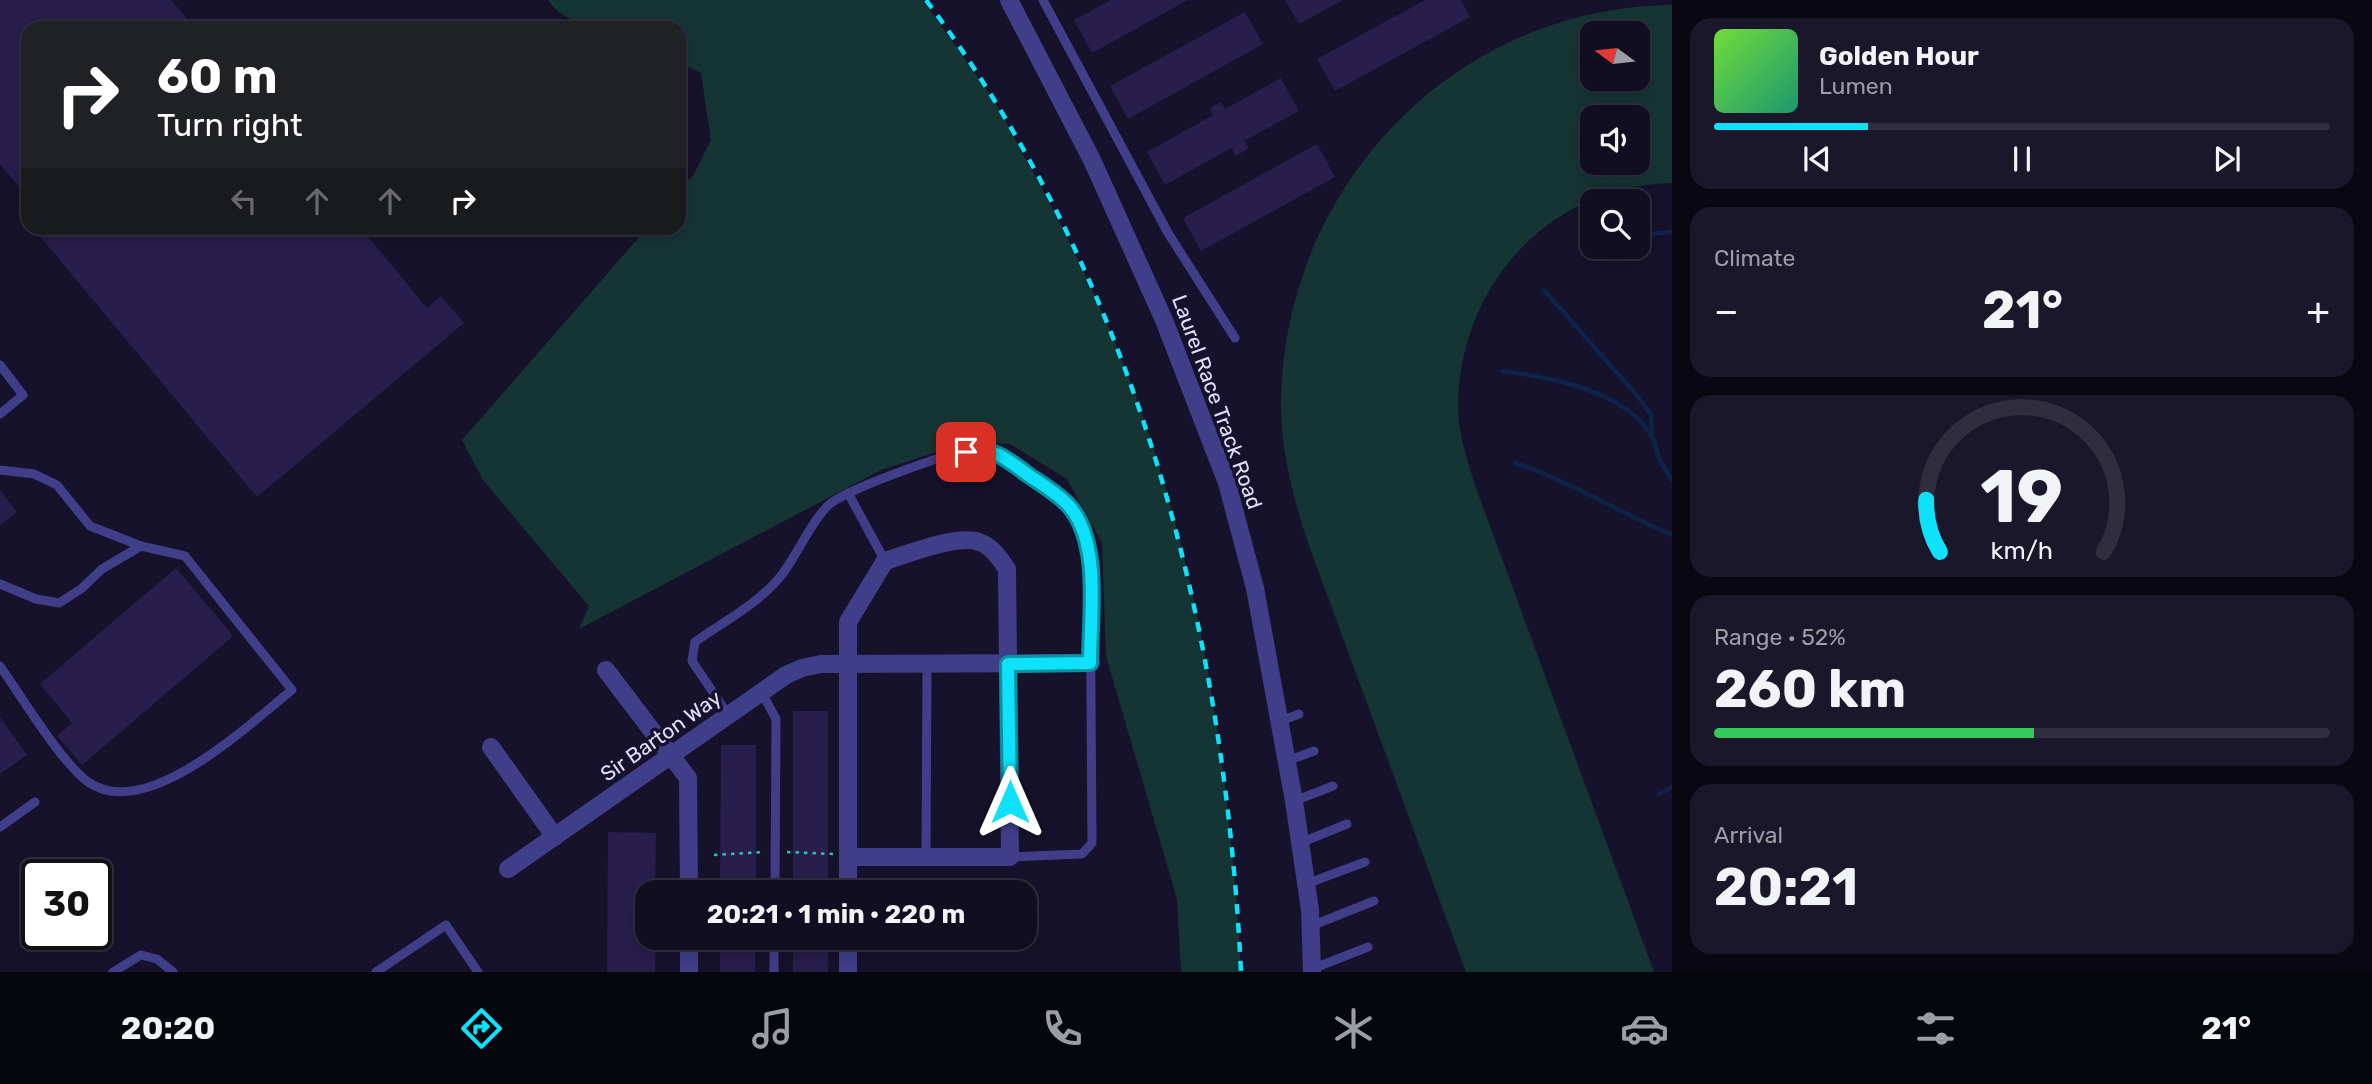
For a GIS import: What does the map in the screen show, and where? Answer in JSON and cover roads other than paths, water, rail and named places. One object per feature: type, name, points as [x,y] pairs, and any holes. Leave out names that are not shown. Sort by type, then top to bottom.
[{"type":"street","name":"Laurel Race Track Road","points":[[1009,0],[1092,160],[1164,320],[1227,483],[1255,588],[1294,801],[1311,926],[1312,970]]},
{"type":"street","points":[[842,856],[1010,857],[1007,569],[994,552],[979,542],[958,541],[885,561],[848,622],[842,856],[846,880]]},
{"type":"street","name":"Sir Barton Way","points":[[508,869],[786,675],[802,668],[821,664],[1090,663]]},
{"type":"street","points":[[606,670],[688,778],[689,880]]},
{"type":"street","points":[[491,747],[555,837]]},
{"type":"street","points":[[689,950],[689,972]]},
{"type":"street","points":[[848,950],[848,972]]},
{"type":"lane","points":[[1043,0],[1168,233],[1235,338]]},
{"type":"lane","points":[[0,365],[23,395],[0,414]]},
{"type":"lane","points":[[730,716],[692,661],[695,642],[765,593],[780,577],[829,505],[848,494],[951,455],[980,449],[999,453],[1069,505],[1083,526],[1090,550],[1092,843],[1082,855],[1010,857]]},
{"type":"lane","points":[[0,470],[34,474],[57,485],[90,526],[141,546],[185,556],[292,690],[199,764],[153,786],[122,791],[104,789],[89,783],[71,766],[0,666]]},
{"type":"lane","points":[[848,494],[885,561]]},
{"type":"lane","points":[[0,584],[36,599],[59,603],[81,589],[102,569],[141,546]]},
{"type":"lane","points":[[926,857],[927,664]]},
{"type":"lane","points":[[762,692],[776,719],[775,880]]},
{"type":"lane","points":[[1280,721],[1299,714]]},
{"type":"lane","points":[[1287,761],[1314,751]]},
{"type":"lane","points":[[1294,801],[1333,786]]},
{"type":"lane","points":[[0,827],[35,802]]},
{"type":"lane","points":[[1300,843],[1347,824]]},
{"type":"lane","points":[[1306,884],[1365,862]]},
{"type":"lane","points":[[1311,926],[1374,901]]},
{"type":"lane","points":[[380,971],[446,925],[478,972]]},
{"type":"lane","points":[[1312,970],[1367,947]]},
{"type":"lane","points":[[774,950],[774,972]]},
{"type":"lane","points":[[113,972],[141,955],[158,959],[173,972]]},
{"type":"waterway","points":[[1650,234],[1672,232]]},
{"type":"waterway","points":[[1544,290],[1640,399],[1651,415],[1652,435]]},
{"type":"waterway","points":[[1503,371],[1564,382],[1606,397],[1625,408],[1641,421],[1652,437],[1660,461],[1672,481]]},
{"type":"waterway","points":[[1515,463],[1555,479],[1672,535]]},
{"type":"waterway","points":[[1659,794],[1672,787]]},
{"type":"railway","points":[[926,0],[999,108],[1062,222],[1114,340],[1156,462],[1189,586],[1214,713],[1231,842],[1241,972]]}]
